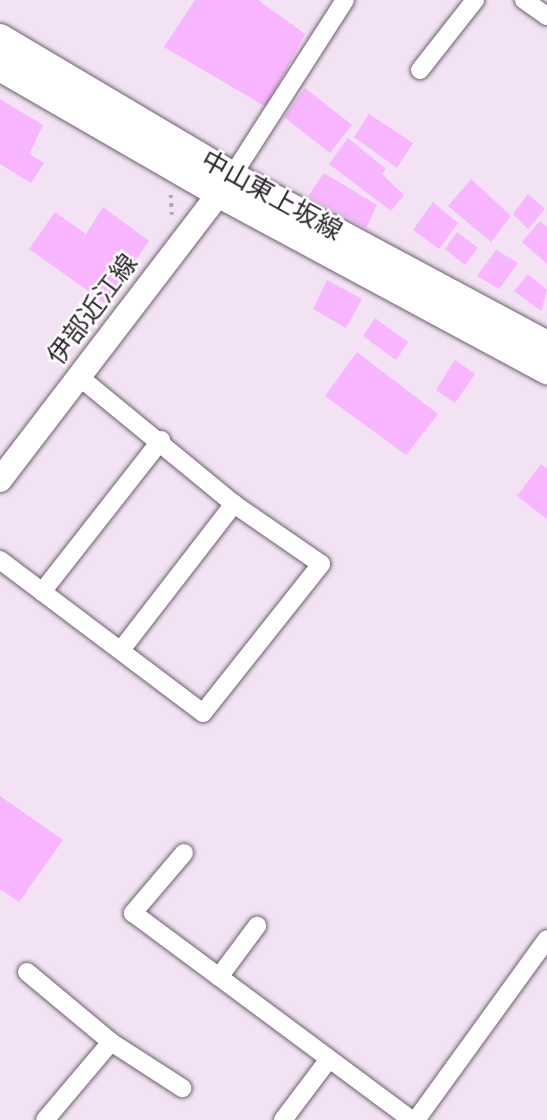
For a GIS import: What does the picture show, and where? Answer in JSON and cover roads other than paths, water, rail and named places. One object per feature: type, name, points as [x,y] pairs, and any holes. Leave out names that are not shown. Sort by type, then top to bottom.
[{"type":"main road","name":"中山東上坂線","points":[[0,38],[225,184]]},
{"type":"main road","name":"中山東上坂線","points":[[0,67],[544,354]]},
{"type":"main road","name":"伊部近江線","points":[[0,480],[225,184]]},
{"type":"street","points":[[225,184],[345,0]]},
{"type":"street","points":[[420,70],[475,0]]},
{"type":"street","points":[[524,0],[547,16]]},
{"type":"street","points":[[0,560],[203,713],[321,564],[234,503],[161,440],[78,376]]},
{"type":"street","points":[[42,592],[161,440]]},
{"type":"street","points":[[121,650],[234,503]]},
{"type":"street","points":[[184,853],[133,913],[414,1120],[547,939]]},
{"type":"street","points":[[219,977],[257,926]]},
{"type":"street","points":[[27,972],[111,1042],[182,1088]]},
{"type":"street","points":[[45,1120],[111,1042]]},
{"type":"street","points":[[283,1120],[329,1059]]}]
